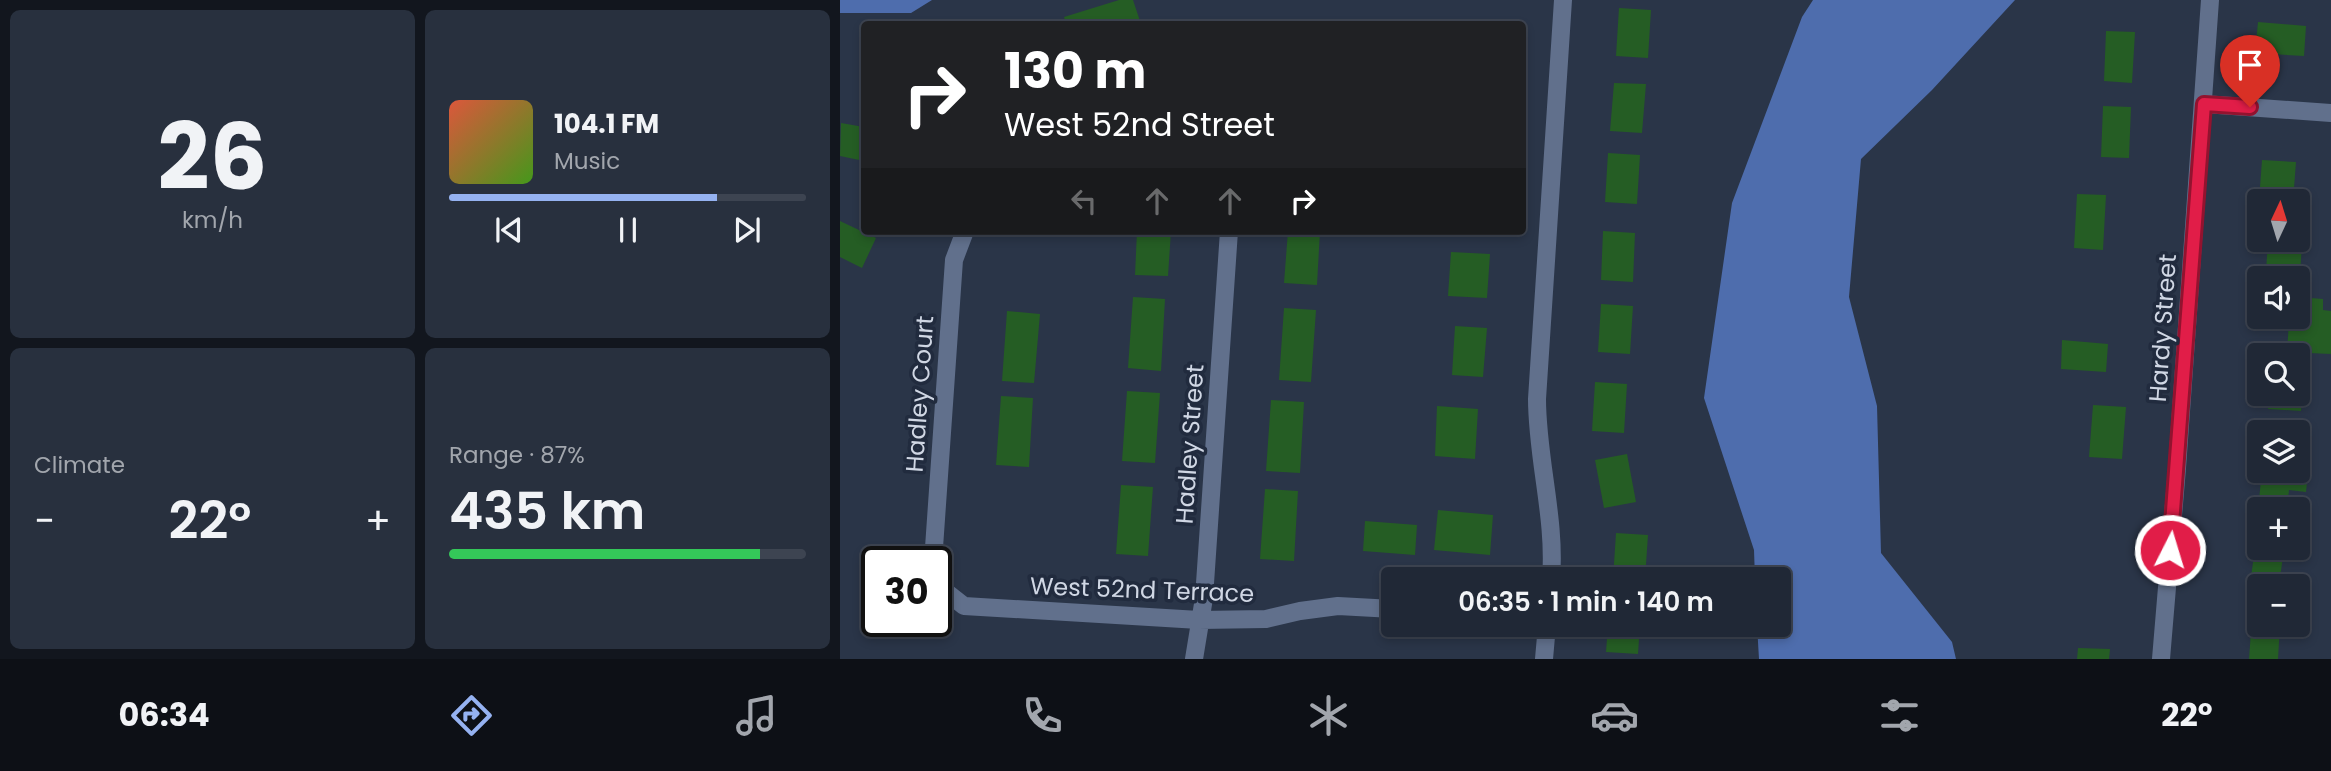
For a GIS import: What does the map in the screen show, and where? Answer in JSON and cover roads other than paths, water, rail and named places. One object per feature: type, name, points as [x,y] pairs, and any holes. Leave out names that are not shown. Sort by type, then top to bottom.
[{"type":"street","points":[[1551,567],[1551,536],[1537,432],[1537,398],[1563,0]]},
{"type":"street","name":"Hardy Street","points":[[2161,659],[2210,0]]},
{"type":"street","points":[[2204,104],[2331,113]]},
{"type":"street","name":"Hadley Court","points":[[934,546],[954,260],[963,235]]},
{"type":"street","name":"Hadley Street","points":[[1194,659],[1205,585],[1229,235]]},
{"type":"street","name":"West 52nd Terrace","points":[[952,597],[964,606],[1199,620],[1266,619],[1338,606],[1381,608]]},
{"type":"street","points":[[1544,659],[1546,637]]}]
